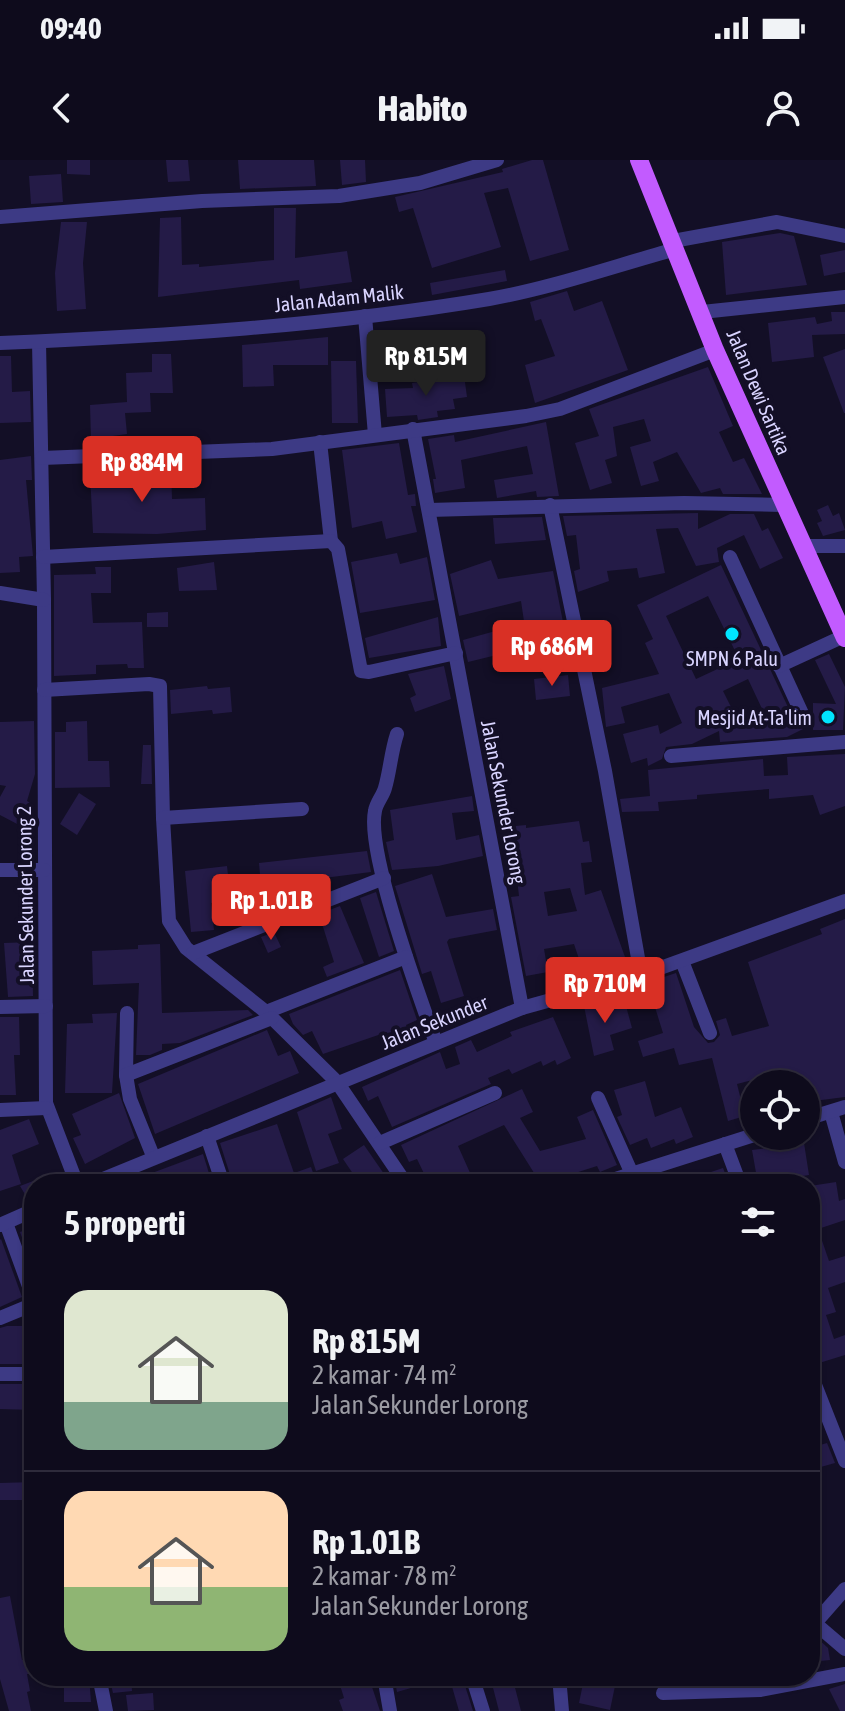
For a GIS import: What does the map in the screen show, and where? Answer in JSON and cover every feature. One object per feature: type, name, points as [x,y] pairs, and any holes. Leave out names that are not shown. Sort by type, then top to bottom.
[{"type":"main road","name":"Jalan Dewi Sartika","points":[[639,160],[715,350],[844,637]]},
{"type":"street","points":[[0,217],[173,203],[339,196],[420,183],[497,160]]},
{"type":"street","name":"Jalan Adam Malik","points":[[0,343],[365,316],[503,296],[674,245],[777,222],[845,236]]},
{"type":"street","points":[[702,312],[845,297]]},
{"type":"street","points":[[365,316],[375,435]]},
{"type":"street","name":"Jalan Sekunder Lorong 2","points":[[39,342],[44,600],[46,1108],[73,1174]]},
{"type":"street","points":[[42,458],[272,449],[550,412],[715,350]]},
{"type":"street","name":"Jalan Sekunder Lorong","points":[[413,429],[522,1008]]},
{"type":"street","points":[[320,442],[331,541],[338,549],[361,671],[369,672],[456,653]]},
{"type":"street","points":[[429,510],[550,505],[783,505]]},
{"type":"street","points":[[550,505],[605,771],[641,975]]},
{"type":"street","points":[[43,557],[331,541]]},
{"type":"street","points":[[802,546],[845,546]]},
{"type":"street","points":[[730,557],[804,718]]},
{"type":"street","points":[[0,593],[44,600]]},
{"type":"street","points":[[779,666],[844,637]]},
{"type":"street","points":[[44,690],[155,684],[161,687],[163,818],[169,921],[178,939],[269,1015],[337,1082],[400,1174]]},
{"type":"street","points":[[397,734],[386,767],[385,788],[374,811],[384,878],[406,957],[436,1043]]},
{"type":"street","points":[[671,756],[845,742]]},
{"type":"street","points":[[163,818],[302,809]]},
{"type":"street","points":[[0,870],[44,870]]},
{"type":"street","points":[[193,953],[384,878]]},
{"type":"street","name":"Jalan Sekunder","points":[[113,1174],[522,1008],[641,975],[845,901]]},
{"type":"street","points":[[126,1075],[406,957]]},
{"type":"street","points":[[682,961],[710,1033]]},
{"type":"street","points":[[0,1007],[46,1006]]},
{"type":"street","points":[[127,1013],[126,1075],[130,1099],[153,1156]]},
{"type":"street","points":[[380,1143],[495,1093]]},
{"type":"street","points":[[598,1098],[632,1174],[740,1139]]},
{"type":"street","points":[[0,1110],[46,1108]]},
{"type":"street","points":[[838,1109],[845,1162]]},
{"type":"street","points":[[207,1136],[220,1174]]},
{"type":"street","points":[[725,1144],[736,1174]]},
{"type":"street","points":[[24,1215],[3,1224],[24,1277]]},
{"type":"street","points":[[0,1318],[24,1307]]},
{"type":"street","points":[[0,1374],[24,1374]]},
{"type":"street","points":[[820,1397],[845,1461]]},
{"type":"street","points":[[820,1614],[845,1589]]},
{"type":"street","points":[[820,1627],[845,1649]]},
{"type":"street","points":[[820,1679],[845,1674]]},
{"type":"street","points":[[101,1686],[106,1711]]},
{"type":"street","points":[[386,1686],[390,1711]]},
{"type":"street","points":[[475,1686],[483,1711]]},
{"type":"street","points":[[560,1686],[562,1711]]},
{"type":"street","points":[[663,1693],[760,1690],[781,1686]]},
{"type":"building","points":[[67,160],[90,160],[90,175],[67,174]]},
{"type":"building","points":[[166,160],[188,160],[190,181],[168,182]]},
{"type":"building","points":[[238,160],[314,160],[316,186],[240,189]]},
{"type":"building","points":[[340,160],[365,160],[366,182],[342,185]]},
{"type":"building","points":[[543,160],[569,250],[530,261],[508,188],[484,193],[501,247],[432,268],[413,208],[399,212],[395,197],[503,172],[502,169]]},
{"type":"building","points":[[61,174],[63,202],[31,204],[29,176]]},
{"type":"building","points":[[274,208],[296,208],[295,258],[347,251],[352,282],[300,289],[299,280],[158,297],[160,218],[181,217],[182,265],[199,264],[199,267],[274,260]]},
{"type":"building","points":[[61,222],[87,222],[83,263],[86,309],[57,311],[55,273]]},
{"type":"building","points":[[780,233],[794,236],[807,285],[726,295],[722,242]]},
{"type":"building","points":[[845,250],[845,272],[824,276],[820,255]]},
{"type":"building","points":[[505,270],[507,281],[432,295],[430,283]]},
{"type":"building","points":[[567,291],[574,311],[602,301],[628,370],[535,403],[525,365],[555,356],[541,319],[535,321],[530,302]]},
{"type":"building","points":[[831,312],[845,312],[845,334],[812,335],[814,357],[772,362],[768,323],[815,317],[817,324],[832,321]]},
{"type":"building","points":[[328,337],[328,365],[273,365],[274,386],[243,387],[242,345]]},
{"type":"building","points":[[845,349],[845,413],[844,413],[823,357]]},
{"type":"building","points":[[152,354],[171,354],[173,393],[150,393],[151,412],[125,413],[127,434],[91,439],[90,405],[127,402],[126,373],[152,372]]},
{"type":"building","points":[[0,356],[11,356],[12,392],[30,391],[31,422],[0,423]]},
{"type":"building","points":[[331,361],[356,361],[358,423],[332,423]]},
{"type":"building","points":[[708,367],[733,426],[719,432],[733,462],[744,458],[762,494],[723,494],[720,488],[701,493],[677,452],[653,462],[659,481],[641,486],[630,447],[651,441],[644,419],[613,427],[617,456],[605,460],[612,483],[590,490],[575,443],[599,436],[589,409]]},
{"type":"building","points":[[464,375],[467,397],[453,399],[455,409],[437,411],[438,417],[418,420],[417,415],[387,417],[385,389],[413,388],[412,383]]},
{"type":"building","points":[[546,422],[559,496],[537,497],[536,491],[497,498],[494,480],[533,474],[527,446],[461,460],[465,488],[435,493],[433,479],[436,479],[428,439],[454,435],[455,442]]},
{"type":"building","points":[[399,443],[408,495],[415,494],[416,506],[411,506],[417,532],[386,539],[382,521],[352,528],[342,450]]},
{"type":"building","points":[[31,456],[32,480],[26,480],[33,556],[19,557],[20,572],[0,573],[0,460]]},
{"type":"building","points":[[171,468],[172,499],[205,498],[206,530],[157,534],[93,533],[90,473]]},
{"type":"building","points":[[828,505],[833,516],[839,513],[845,530],[823,536],[817,523],[822,521],[817,510]]},
{"type":"building","points":[[698,513],[698,529],[730,514],[754,514],[762,531],[768,528],[783,558],[760,569],[744,535],[717,548],[719,562],[696,566],[678,528],[656,529],[665,573],[639,578],[637,568],[607,571],[609,581],[578,592],[574,571],[580,569],[576,535],[567,536],[563,516]]},
{"type":"building","points":[[542,517],[546,540],[495,544],[493,518]]},
{"type":"building","points":[[397,553],[400,564],[427,557],[435,600],[360,613],[351,562]]},
{"type":"building","points":[[491,560],[498,579],[553,571],[563,622],[525,628],[521,601],[459,616],[450,574]]},
{"type":"building","points":[[214,562],[217,590],[179,591],[177,568]]},
{"type":"building","points":[[721,565],[795,722],[803,729],[787,737],[720,742],[719,731],[692,744],[666,747],[662,759],[648,766],[647,758],[631,763],[623,734],[658,725],[660,734],[682,723],[669,693],[621,707],[625,723],[606,727],[602,688],[659,674],[645,643],[653,639],[637,605]],"holes":[[[708,596],[739,659],[696,679],[666,616]],[[748,679],[765,715],[736,717],[723,691]]]},
{"type":"building","points":[[95,567],[111,567],[111,593],[91,593],[93,623],[142,622],[144,668],[128,668],[127,664],[96,665],[96,674],[54,676],[54,575],[96,574]]},
{"type":"building","points":[[168,612],[168,627],[147,627],[147,613]]},
{"type":"building","points":[[438,617],[441,646],[369,658],[365,638]]},
{"type":"building","points":[[499,630],[505,653],[468,662],[463,640]]},
{"type":"building","points":[[829,654],[845,687],[843,730],[813,730],[813,703],[836,704],[815,660]]},
{"type":"building","points":[[444,666],[451,699],[415,712],[410,698],[416,695],[408,674]]},
{"type":"building","points":[[568,675],[570,696],[536,700],[534,679]]},
{"type":"building","points":[[207,686],[208,689],[230,687],[232,712],[213,714],[212,710],[171,714],[170,690]]},
{"type":"building","points":[[34,721],[35,774],[27,801],[33,805],[21,826],[0,815],[0,797],[6,786],[0,785],[0,722]]},
{"type":"building","points":[[87,721],[88,761],[109,761],[110,787],[55,788],[55,732],[66,732],[66,722]]},
{"type":"building","points":[[143,745],[151,745],[152,784],[141,784]]},
{"type":"building","points":[[845,754],[845,806],[820,815],[813,795],[769,799],[769,789],[697,795],[697,799],[658,802],[659,811],[622,812],[620,799],[650,796],[648,770],[763,759],[764,776],[788,775],[787,757]]},
{"type":"building","points":[[79,793],[96,804],[77,835],[60,824]]},
{"type":"building","points":[[472,796],[474,811],[452,813],[456,840],[479,835],[483,856],[438,866],[392,870],[386,842],[394,840],[390,810]]},
{"type":"building","points":[[579,821],[583,842],[589,841],[592,862],[581,863],[585,895],[601,890],[625,957],[583,971],[574,944],[544,949],[548,972],[526,976],[511,897],[519,896],[516,870],[506,871],[504,827],[526,825],[526,828]],"holes":[[[570,888],[577,911],[548,916],[544,892]]]},
{"type":"building","points":[[367,851],[371,872],[261,886],[259,863]]},
{"type":"building","points":[[227,866],[231,901],[211,903],[214,930],[191,932],[185,871]]},
{"type":"building","points":[[432,874],[446,917],[493,909],[497,930],[449,939],[447,942],[464,996],[441,1003],[431,971],[422,974],[395,886]]},
{"type":"building","points":[[376,892],[394,951],[379,957],[360,898]]},
{"type":"building","points":[[340,906],[364,963],[327,977],[323,967],[334,962],[319,914]]},
{"type":"building","points":[[845,919],[845,1097],[820,1100],[820,1070],[740,1070],[740,1083],[737,1084],[740,1117],[728,1121],[712,1058],[679,1065],[674,1048],[643,1057],[638,1041],[663,1033],[650,990],[624,998],[622,991],[676,973],[694,1027],[708,1043],[714,1042],[720,1035],[716,1021],[726,1018],[732,1036],[769,1026],[748,962],[822,934],[820,929]]},
{"type":"building","points":[[274,932],[281,947],[268,953],[261,937]]},
{"type":"building","points":[[32,942],[33,996],[8,997],[4,943]]},
{"type":"building","points":[[160,944],[162,1013],[248,1010],[253,1015],[180,1043],[162,1044],[162,1050],[150,1055],[136,1055],[139,983],[93,985],[92,951],[138,949],[138,945]]},
{"type":"building","points":[[400,970],[417,1020],[406,1025],[408,1031],[389,1038],[387,1032],[323,1054],[312,1031],[303,1035],[293,1024],[289,1014]]},
{"type":"building","points":[[596,998],[601,1013],[626,1006],[632,1028],[610,1035],[614,1050],[594,1056],[583,1001]]},
{"type":"building","points":[[117,1013],[112,1093],[65,1093],[67,1024],[93,1023],[92,1014]]},
{"type":"building","points":[[0,1017],[19,1017],[20,1055],[14,1055],[16,1095],[0,1095]]},
{"type":"building","points":[[553,1017],[571,1058],[557,1065],[555,1060],[543,1066],[541,1061],[512,1074],[509,1069],[488,1078],[491,1084],[392,1127],[378,1096],[368,1101],[362,1087],[440,1052],[446,1069],[460,1064],[455,1047],[471,1040],[477,1052],[512,1036],[510,1032]]},
{"type":"building","points":[[267,1030],[278,1056],[290,1051],[299,1073],[155,1134],[138,1084]]},
{"type":"building","points":[[645,1081],[655,1117],[681,1107],[693,1137],[676,1144],[674,1139],[651,1148],[647,1138],[630,1145],[617,1117],[622,1115],[614,1090]]},
{"type":"building","points":[[522,1089],[533,1112],[520,1118],[540,1151],[586,1139],[577,1117],[593,1110],[617,1165],[600,1172],[597,1166],[572,1174],[535,1174],[504,1125],[458,1146],[471,1174],[424,1174],[417,1159],[409,1162],[401,1145]]},
{"type":"building","points":[[119,1093],[135,1138],[85,1164],[73,1138],[81,1135],[72,1114]]},
{"type":"building","points":[[331,1097],[342,1129],[328,1134],[339,1163],[316,1171],[297,1112]]},
{"type":"building","points":[[29,1119],[39,1144],[12,1155],[21,1184],[0,1191],[0,1130]]},
{"type":"building","points":[[277,1124],[294,1174],[230,1174],[220,1143]]},
{"type":"building","points":[[364,1145],[384,1174],[353,1174],[343,1159]]},
{"type":"building","points":[[752,1150],[805,1150],[809,1174],[756,1174]]},
{"type":"building","points":[[203,1154],[209,1174],[150,1174]]},
{"type":"building","points":[[311,1167],[313,1174],[298,1174]]},
{"type":"building","points":[[723,1168],[725,1174],[705,1174]]},
{"type":"building","points":[[836,1182],[839,1201],[845,1199],[845,1220],[820,1228],[820,1184]]},
{"type":"building","points":[[820,1235],[829,1261],[845,1256],[845,1282],[828,1288],[836,1312],[826,1315],[834,1339],[845,1335],[845,1355],[820,1363]]},
{"type":"building","points":[[0,1240],[22,1297],[0,1307]]},
{"type":"building","points":[[24,1326],[24,1364],[0,1364],[0,1328]]},
{"type":"building","points":[[0,1384],[24,1384],[24,1410],[0,1409]]},
{"type":"building","points":[[827,1443],[835,1463],[820,1467],[820,1445]]},
{"type":"building","points":[[24,1482],[24,1500],[0,1500],[0,1483]]},
{"type":"building","points":[[10,1596],[24,1660],[24,1686],[29,1686],[30,1691],[27,1692],[31,1711],[9,1711],[0,1679],[0,1598]]},
{"type":"building","points":[[820,1641],[828,1648],[830,1660],[820,1661]]},
{"type":"building","points":[[845,1684],[845,1711],[840,1711],[829,1689]]},
{"type":"building","points":[[64,1686],[90,1686],[91,1702],[64,1702]]},
{"type":"building","points":[[111,1686],[132,1686],[132,1691],[113,1693]]},
{"type":"building","points":[[340,1686],[374,1686],[380,1711],[343,1711],[339,1700],[344,1698]]},
{"type":"building","points":[[396,1686],[418,1686],[397,1692]]},
{"type":"building","points":[[452,1686],[465,1686],[473,1711],[459,1711]]},
{"type":"building","points":[[493,1686],[515,1686],[521,1711],[499,1711]]},
{"type":"building","points":[[583,1686],[615,1686],[610,1710],[579,1703]]},
{"type":"building","points":[[153,1693],[154,1710],[128,1711],[126,1695]]},
{"type":"place","name":"SMPN 6 Palu","points":[[732,634]]},
{"type":"place","name":"Mesjid At-Ta'lim","points":[[828,717]]}]
